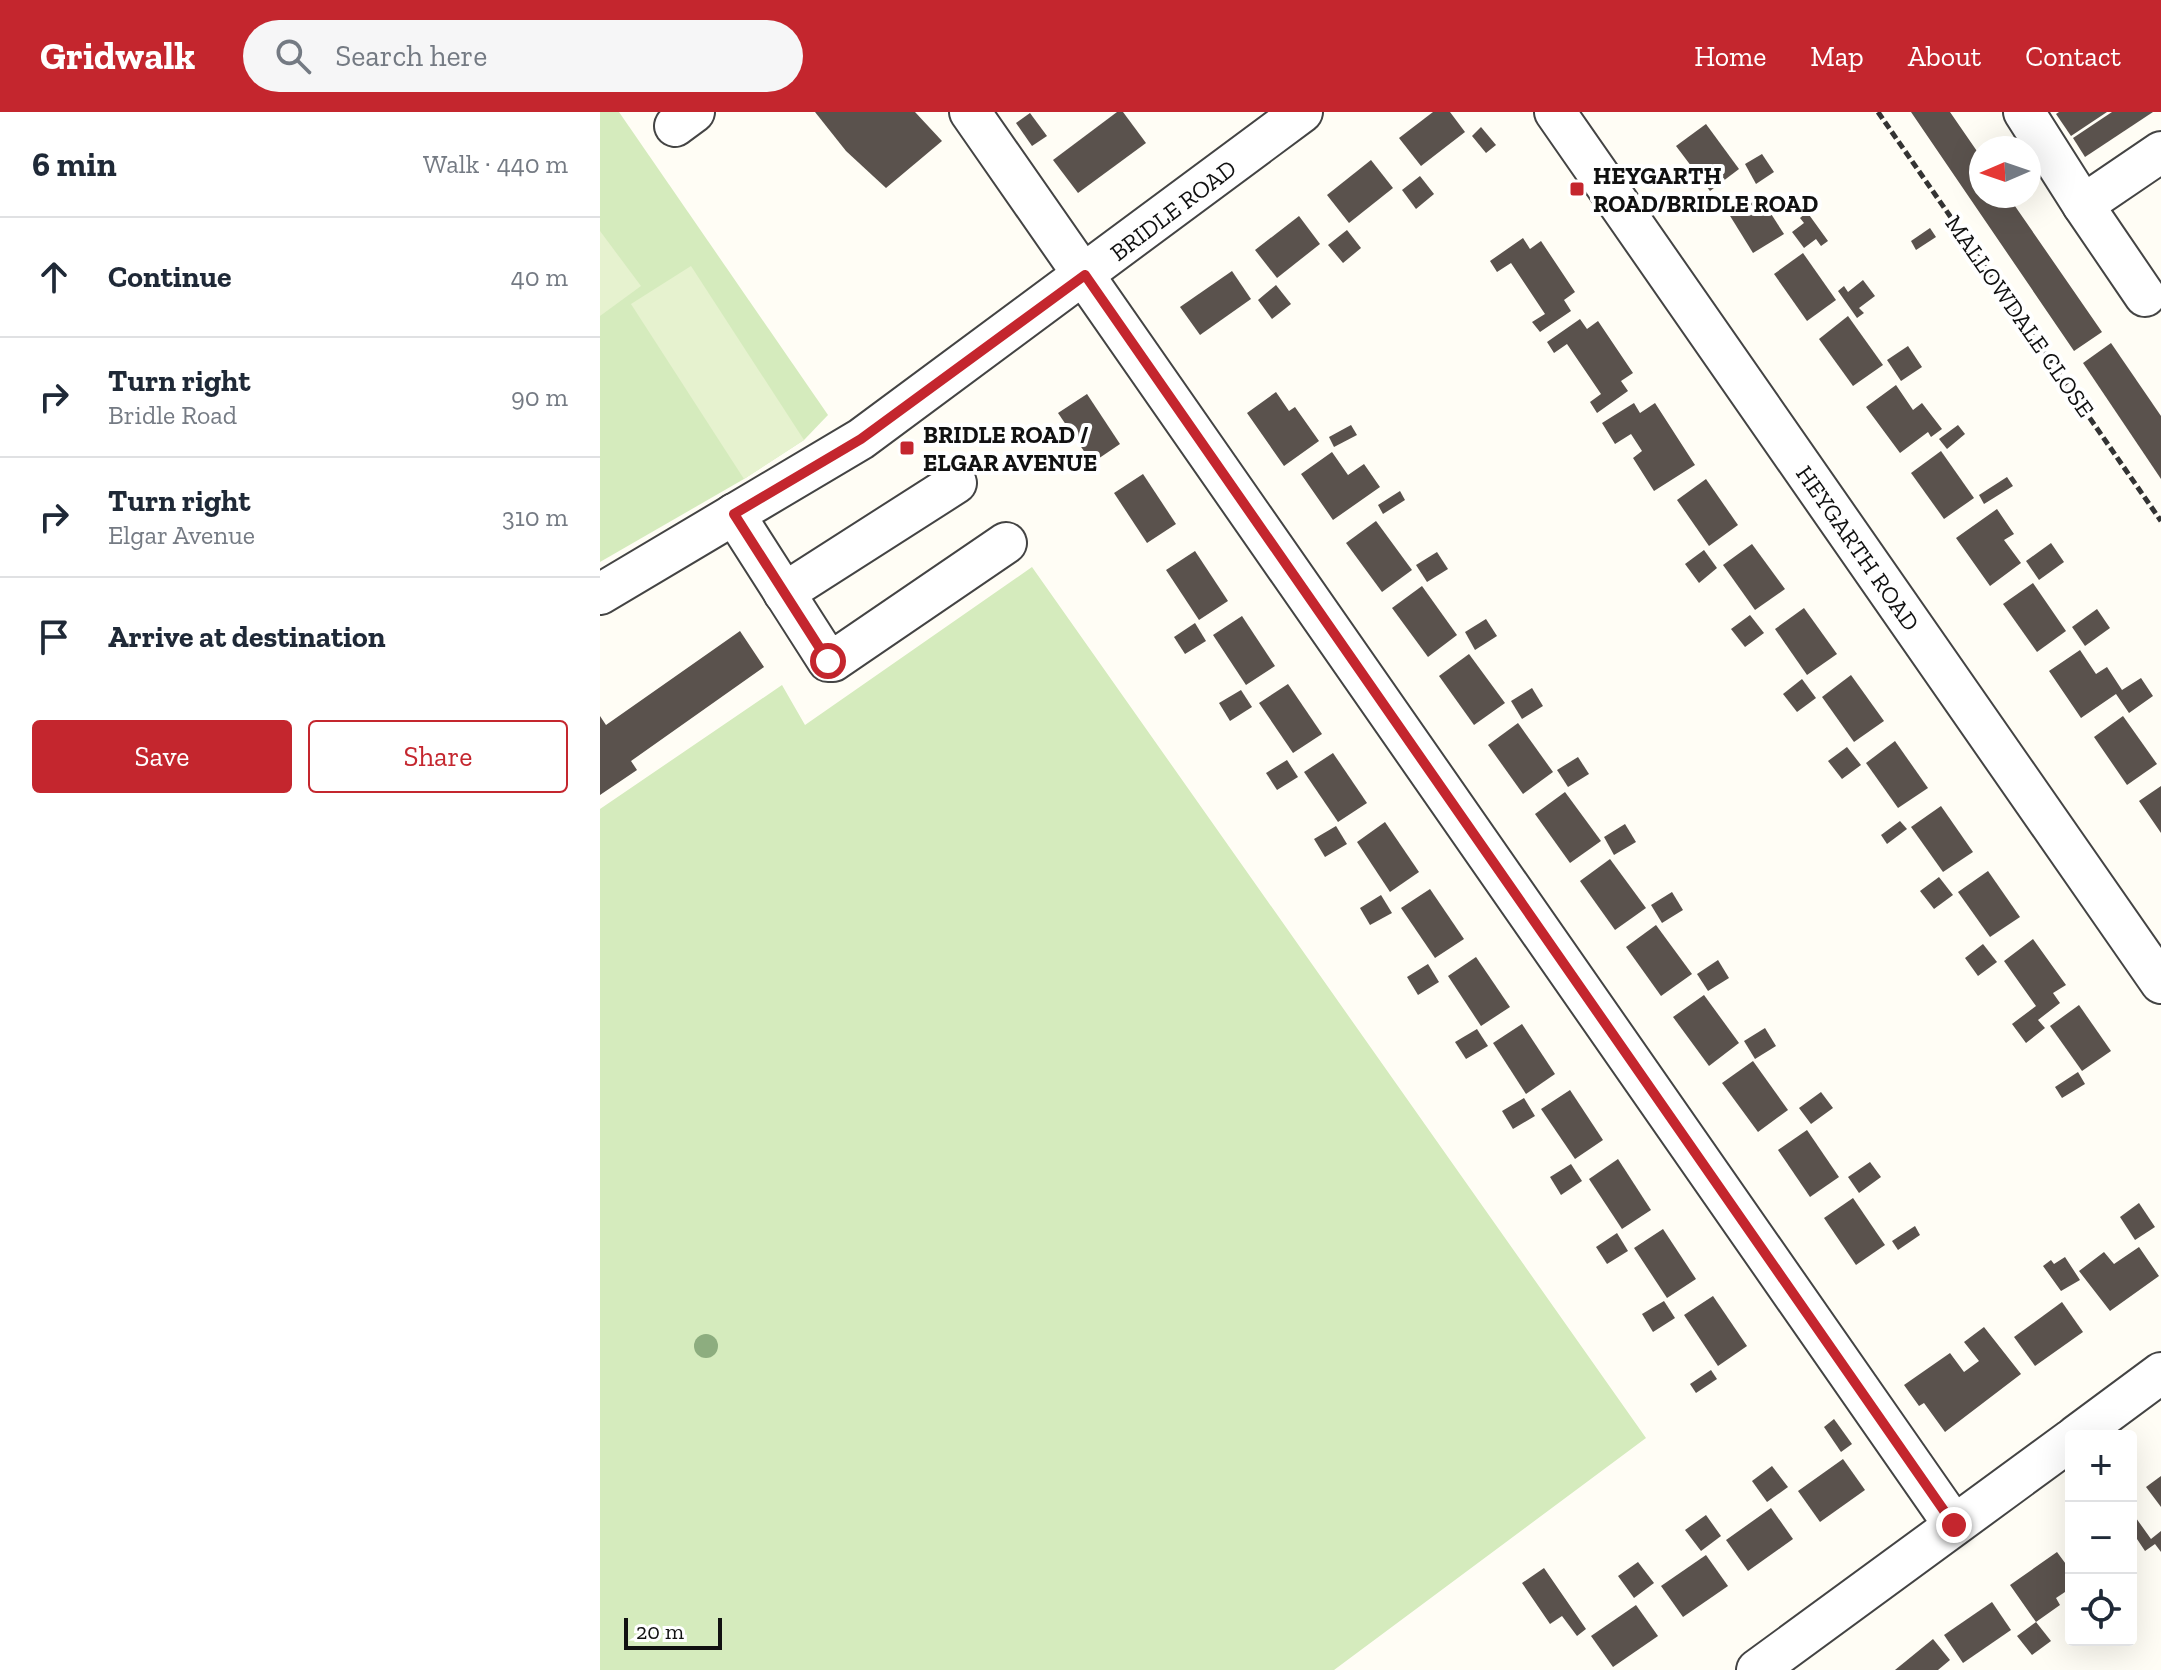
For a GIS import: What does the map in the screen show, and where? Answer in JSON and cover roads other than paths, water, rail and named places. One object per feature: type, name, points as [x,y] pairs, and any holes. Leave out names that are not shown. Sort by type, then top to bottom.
[{"type":"street","points":[[970,112],[1954,1525]]},
{"type":"street","name":"BRIDLE ROAD","points":[[600,594],[861,439],[1302,112]]},
{"type":"street","name":"HEYGARTH ROAD","points":[[1555,112],[2161,983]]},
{"type":"street","points":[[2025,112],[2145,296]]},
{"type":"street","points":[[2083,205],[2161,152]]},
{"type":"street","points":[[784,593],[956,483]]},
{"type":"street","points":[[734,514],[828,661],[833,661],[1006,543]]},
{"type":"street","points":[[2084,1430],[2161,1373]]},
{"type":"street","points":[[1757,1670],[2065,1444]]},
{"type":"place","name":"HEYGARTH ROAD/BRIDLE ROAD","points":[[1577,189]]},
{"type":"place","name":"BRIDLE ROAD / ELGAR AVENUE","points":[[907,448]]}]
